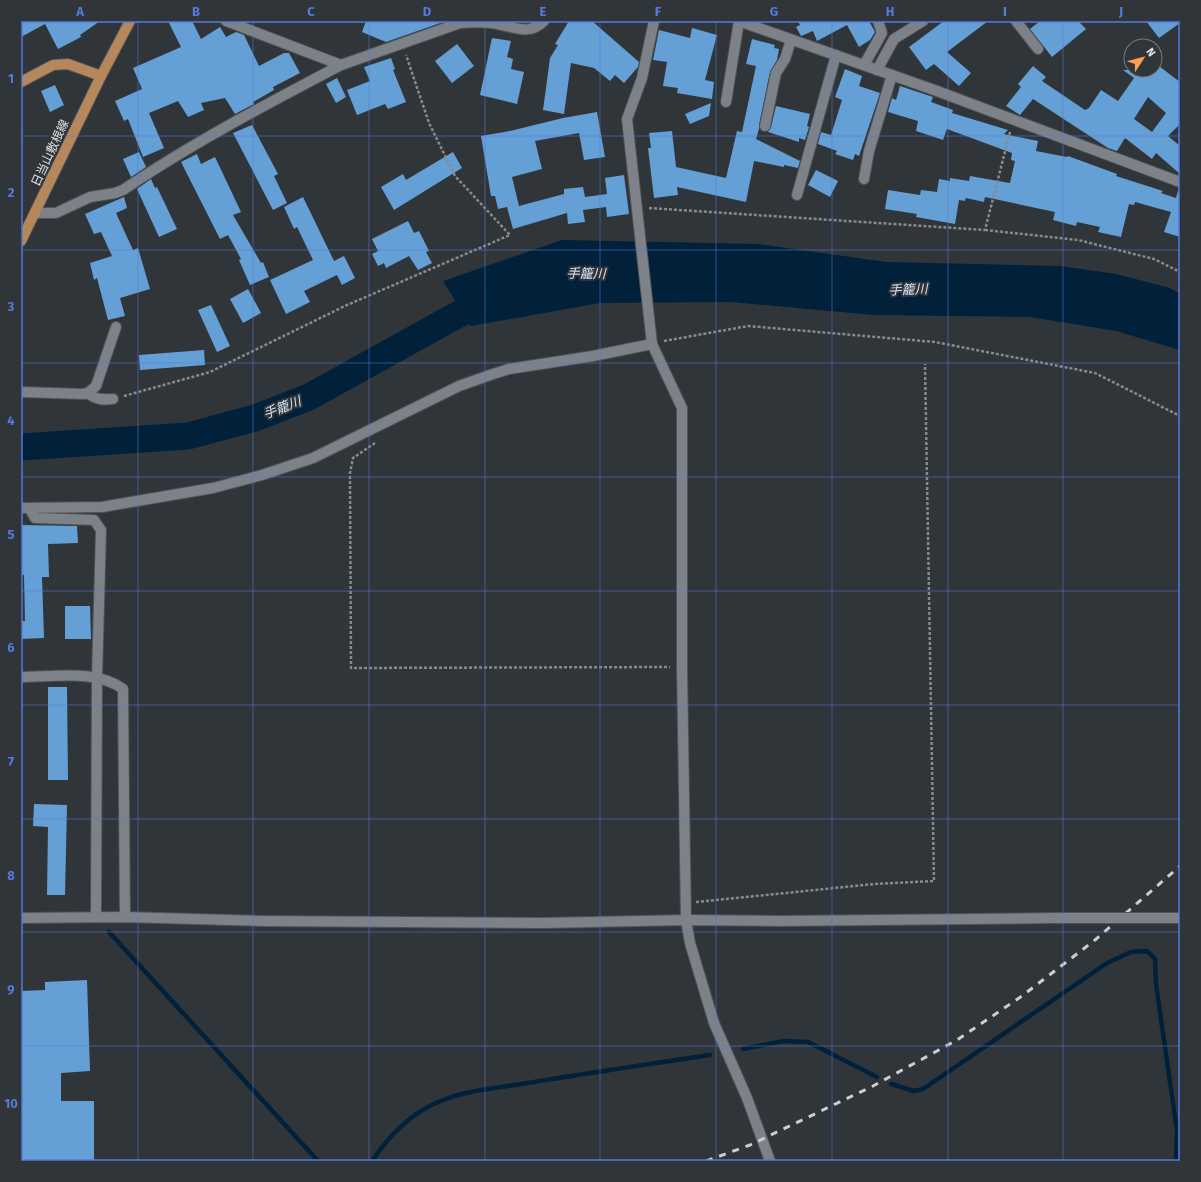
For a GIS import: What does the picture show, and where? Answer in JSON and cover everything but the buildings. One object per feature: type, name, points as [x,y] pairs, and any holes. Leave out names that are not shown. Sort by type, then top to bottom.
[{"type":"main road","name":"日当山敷根線","points":[[21,241],[36,213],[101,76],[130,21]]},
{"type":"main road","points":[[21,82],[53,65],[68,64],[101,76]]},
{"type":"street","points":[[226,21],[341,65]]},
{"type":"street","points":[[36,213],[56,213],[90,197],[115,193],[123,190],[184,151],[263,106],[341,65],[460,24],[476,21],[526,30],[536,28],[544,21]]},
{"type":"street","points":[[654,21],[642,78],[627,119],[651,340],[682,408],[682,667],[686,920],[690,943],[714,1023],[747,1098],[770,1161]]},
{"type":"street","points":[[726,102],[739,21],[892,75],[1180,182]]},
{"type":"street","points":[[864,65],[882,33],[878,21]]},
{"type":"street","points":[[877,70],[894,39],[923,21]]},
{"type":"street","points":[[1016,21],[1038,49]]},
{"type":"street","points":[[765,126],[776,73],[786,59],[791,40]]},
{"type":"street","points":[[797,194],[836,55]]},
{"type":"street","points":[[864,179],[869,151],[892,75]]},
{"type":"street","points":[[21,392],[83,394],[88,392],[96,386],[116,327]]},
{"type":"street","points":[[25,509],[102,507],[213,488],[262,475],[313,458],[459,386],[493,374],[593,356],[651,340]]},
{"type":"street","points":[[88,392],[93,397],[104,400],[114,399]]},
{"type":"street","points":[[25,509],[35,518],[94,520],[101,530],[97,676],[96,917]]},
{"type":"street","points":[[21,677],[97,676],[115,683],[123,689],[125,917]]},
{"type":"street","points":[[21,918],[125,917],[543,923],[686,920],[788,921],[1180,918]]},
{"type":"path","points":[[114,399],[210,372],[347,305],[510,235],[455,176],[429,123],[402,45]]},
{"type":"path","points":[[985,230],[1013,120]]},
{"type":"path","points":[[637,212],[985,230],[1078,240],[1154,259],[1180,272]]},
{"type":"path","points":[[651,340],[675,338],[748,326],[935,342],[1095,373],[1180,416]]},
{"type":"path","points":[[686,903],[874,884],[934,881],[925,364]]},
{"type":"path","points":[[378,441],[353,458],[350,473],[351,668],[682,667]]},
{"type":"water","points":[[562,240],[759,244],[886,262],[1060,266],[1116,274],[1170,288],[1180,294],[1180,350],[1116,331],[1030,317],[874,315],[731,302],[600,303],[471,326],[443,281]]},
{"type":"waterway","name":"手籠川","points":[[21,447],[188,436],[255,418],[309,397],[457,315],[497,297]]},
{"type":"waterway","points":[[109,932],[318,1161]]},
{"type":"waterway","points":[[891,1084],[914,1091],[923,1089],[1107,963],[1131,952],[1147,951],[1155,959],[1156,984],[1177,1131],[1176,1161]]},
{"type":"waterway","points":[[743,1049],[784,1041],[808,1042],[877,1077]]},
{"type":"waterway","points":[[372,1161],[392,1135],[408,1120],[426,1108],[458,1095],[493,1088],[710,1055]]},
{"type":"railway","points":[[706,1161],[750,1145],[873,1086],[957,1040],[1022,996],[1095,940],[1180,866]]}]
